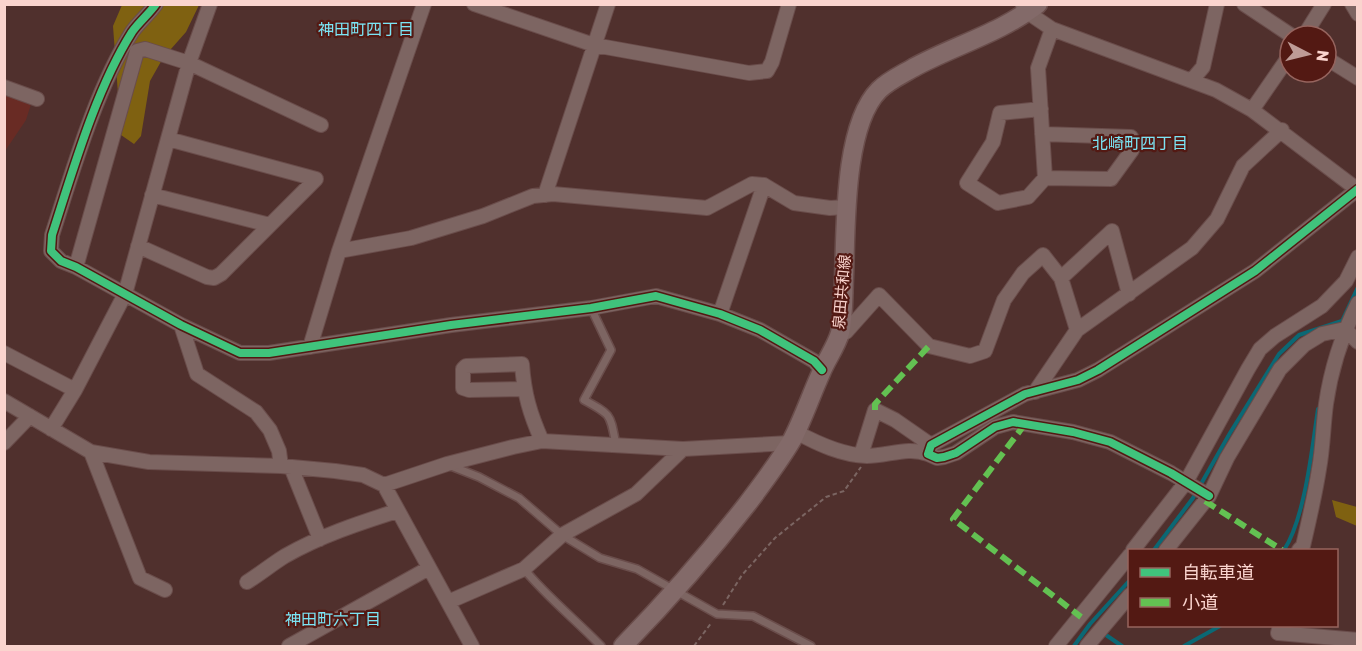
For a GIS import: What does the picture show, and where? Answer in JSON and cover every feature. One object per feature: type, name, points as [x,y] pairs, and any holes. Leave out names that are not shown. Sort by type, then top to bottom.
[{"type":"main road","name":"泉田共和線","points":[[623,646],[733,522],[793,438],[840,334],[851,163],[857,131],[867,106],[878,91],[892,80],[1029,7]]},
{"type":"street","points":[[156,4],[133,31],[102,93],[52,235],[51,251],[61,261],[181,325],[240,353],[269,353],[451,325],[591,308],[656,296],[720,314],[760,330],[814,361],[822,370]]},
{"type":"street","points":[[51,429],[75,390],[125,294],[189,63],[210,4]]},
{"type":"street","points":[[310,347],[339,251],[424,4]]},
{"type":"street","points":[[474,4],[594,45],[749,73],[767,71],[772,62],[789,4]]},
{"type":"street","points":[[545,195],[608,4]]},
{"type":"street","points":[[1192,80],[1203,67],[1217,4]]},
{"type":"street","points":[[1244,4],[1278,27]]},
{"type":"street","points":[[1312,24],[1324,4]]},
{"type":"street","points":[[1352,4],[1358,14]]},
{"type":"street","points":[[384,485],[447,464],[542,441],[683,449],[793,438],[848,454],[865,456],[929,449],[1025,394],[1078,380],[1098,370],[1255,271],[1357,189],[1282,130],[1216,90],[1052,29],[1029,7]]},
{"type":"street","points":[[1041,109],[1000,113],[993,142],[967,183],[998,203],[1028,197],[1045,178],[1041,109],[1038,68],[1052,29]]},
{"type":"street","points":[[76,267],[137,51],[145,49],[189,63],[321,125]]},
{"type":"street","points":[[1338,66],[1358,78]]},
{"type":"street","points":[[1252,110],[1278,72]]},
{"type":"street","points":[[4,87],[37,99]]},
{"type":"street","points":[[1035,392],[1077,330],[1192,248],[1217,219],[1243,166],[1282,130]]},
{"type":"street","points":[[1042,134],[1131,137],[1132,150],[1111,179],[1045,178]]},
{"type":"street","points":[[138,246],[214,278],[221,274],[316,179],[168,139]]},
{"type":"street","points":[[339,251],[411,238],[483,216],[533,196],[553,194],[707,208],[752,184],[764,185],[794,203],[830,208],[847,207]]},
{"type":"street","points":[[720,314],[764,185]]},
{"type":"street","points":[[152,195],[270,225]]},
{"type":"street","points":[[1061,278],[1112,231],[1129,294]]},
{"type":"street","points":[[840,334],[846,332],[879,295],[929,346],[970,356],[985,351],[1004,300],[1023,273],[1043,255],[1061,278],[1077,330]]},
{"type":"street","points":[[1134,549],[1186,482],[1260,349],[1275,336],[1322,306],[1346,281],[1358,257]]},
{"type":"street","points":[[1300,549],[1303,546],[1320,466],[1326,404],[1345,328],[1355,308]]},
{"type":"street","points":[[181,325],[197,374],[256,412],[270,430],[320,539]]},
{"type":"street","points":[[1345,328],[1358,342]]},
{"type":"street","points":[[1167,549],[1205,494],[1280,369],[1304,345],[1322,334],[1345,328]]},
{"type":"street","points":[[4,353],[75,390]]},
{"type":"street","points":[[524,389],[530,414],[542,441]]},
{"type":"street","points":[[4,401],[91,452],[149,462],[286,467],[363,475],[384,485],[472,646]]},
{"type":"street","points":[[865,456],[875,410],[895,420],[937,458],[956,453],[995,427],[1012,422],[1073,432],[1110,442],[1205,494]]},
{"type":"street","points":[[4,443],[30,416]]},
{"type":"street","points":[[448,602],[524,568],[562,535],[636,494],[683,449]]},
{"type":"street","points":[[91,452],[140,578],[165,590]]},
{"type":"street","points":[[247,582],[285,556],[320,539],[358,523],[397,511]]},
{"type":"street","points":[[1056,646],[1128,557]]},
{"type":"street","points":[[289,646],[429,568]]},
{"type":"street","points":[[1087,646],[1128,597]]},
{"type":"street","points":[[1280,627],[1278,633],[1358,640]]},
{"type":"lane","points":[[591,308],[611,350],[584,400],[606,412],[612,422],[616,445]]},
{"type":"lane","points":[[447,464],[479,477],[519,498],[562,535],[600,558],[637,569],[717,614],[753,616],[811,646]]},
{"type":"lane","points":[[524,568],[557,605],[574,618],[602,646]]},
{"type":"path","points":[[694,646],[742,575],[775,538],[826,497],[844,491],[865,456]]},
{"type":"shaded area","points":[[122,5],[199,5],[186,32],[163,58],[150,81],[141,136],[134,144],[121,135],[113,26]]},
{"type":"shaded area","points":[[5,91],[32,101],[26,120],[5,151]]},
{"type":"shaded area","points":[[1332,500],[1357,507],[1357,526],[1336,517]]},
{"type":"waterway","points":[[1343,319],[1358,287]]},
{"type":"waterway","points":[[1155,549],[1193,498],[1279,354],[1299,335],[1348,319]]},
{"type":"waterway","points":[[1284,549],[1302,502],[1318,409]]},
{"type":"waterway","points":[[1074,646],[1090,624],[1128,582]]},
{"type":"waterway","points":[[1184,646],[1218,627]]},
{"type":"waterway","points":[[1103,633],[1122,646]]},
{"type":"marked path","points":[[875,410],[875,404],[929,346]]},
{"type":"marked path","points":[[1025,424],[953,519],[1081,617]]},
{"type":"marked path","points":[[1205,501],[1280,549]]},
{"type":"cycle path","points":[[156,4],[132,32],[119,54],[86,130],[52,235],[51,251],[61,261],[181,325],[240,353],[269,353],[451,325],[591,308],[656,296],[720,314],[760,330],[814,361],[822,370]]},
{"type":"cycle path","points":[[1209,496],[1171,473],[1110,442],[1073,432],[1013,422],[995,427],[956,453],[937,458],[928,454],[931,445],[1025,394],[1078,380],[1098,370],[1255,271],[1358,189]]},
{"type":"district","name":"神田町四丁目","points":[[366,29]]},
{"type":"district","name":"北崎町四丁目","points":[[1140,143]]},
{"type":"district","name":"神田町六丁目","points":[[333,619]]}]
